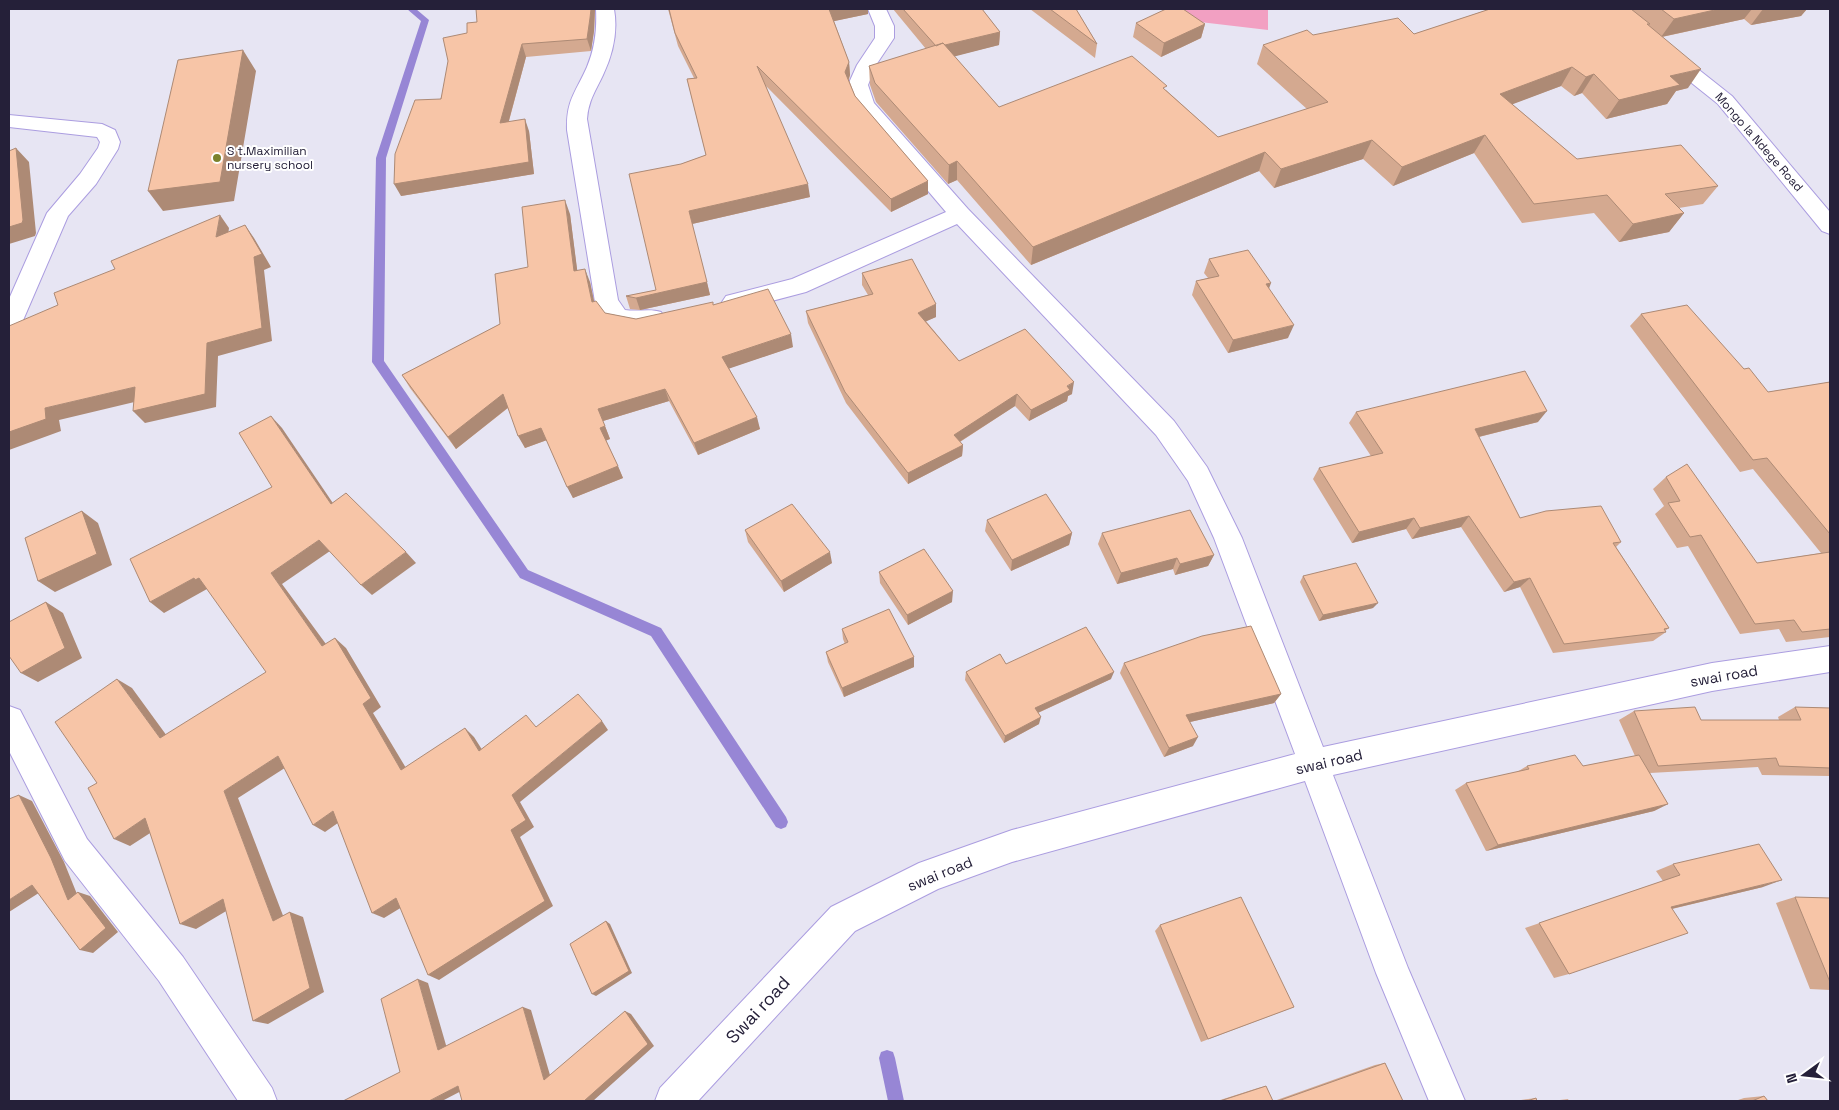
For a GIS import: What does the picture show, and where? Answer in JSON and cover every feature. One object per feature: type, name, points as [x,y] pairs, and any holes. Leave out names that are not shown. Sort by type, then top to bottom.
[{"type":"street","points":[[605,9],[604,40],[598,67],[582,94],[576,111],[607,302],[618,318],[640,321],[676,314]]},
{"type":"street","points":[[877,9],[884,22],[885,35],[881,47],[867,63],[858,85],[865,105],[960,214],[1165,428],[1198,475],[1228,538],[1393,973],[1447,1101]]},
{"type":"street","name":"Mongo la Ndege Road","points":[[1611,9],[1726,100],[1830,226]]},
{"type":"street","points":[[9,121],[102,131],[108,134],[110,142],[108,149],[88,179],[58,214],[9,325]]},
{"type":"street","points":[[712,306],[798,286],[960,214]]},
{"type":"street","name":"swai road","points":[[843,919],[931,875],[1012,846],[1314,764],[1712,677],[1830,659]]},
{"type":"street","points":[[9,720],[76,850],[171,969],[259,1101]]},
{"type":"street","name":"Swai road","points":[[674,1101],[843,919]]},
{"type":"shaded area","points":[[1184,9],[1268,9],[1268,30],[1183,20]]},
{"type":"building","points":[[476,9],[591,9],[587,39],[522,44],[500,123],[525,119],[529,162],[394,184],[395,154],[415,100],[441,99],[448,61],[443,38],[467,33],[467,23],[477,22]]},
{"type":"building","points":[[669,9],[829,9],[849,62],[845,72],[855,96],[928,181],[891,199],[757,66],[808,184],[689,211],[707,282],[636,298],[626,296],[656,290],[629,174],[681,164],[706,155],[687,79],[697,78],[675,33]]},
{"type":"building","points":[[903,9],[982,9],[1000,32],[936,46]]},
{"type":"building","points":[[1050,9],[1076,9],[1097,44]]},
{"type":"building","points":[[1166,9],[1183,9],[1205,24],[1164,43],[1136,23]]},
{"type":"building","points":[[1490,9],[1631,9],[1701,69],[1670,76],[1680,85],[1619,100],[1594,74],[1586,77],[1572,67],[1500,94],[1577,159],[1681,145],[1718,186],[1665,194],[1684,213],[1633,224],[1607,195],[1534,204],[1485,135],[1402,167],[1372,140],[1281,169],[1265,152],[1033,247],[957,161],[949,165],[875,83],[869,66],[943,43],[999,107],[1132,56],[1167,86],[1163,88],[1218,137],[1328,102],[1263,45],[1307,30],[1313,35],[1398,18],[1414,34]]},
{"type":"building","points":[[1661,9],[1719,9],[1674,19]]},
{"type":"building","points":[[243,50],[220,182],[148,191],[178,60]]},
{"type":"building","points":[[16,148],[23,220],[22,223],[9,227],[9,151]]},
{"type":"building","points":[[565,200],[574,271],[585,269],[592,302],[596,301],[605,313],[636,319],[713,302],[713,305],[768,289],[791,334],[722,357],[757,417],[694,443],[665,389],[598,409],[605,426],[600,428],[618,466],[567,487],[541,428],[518,436],[503,394],[448,437],[402,375],[500,324],[495,274],[528,267],[522,207]]},
{"type":"building","points":[[220,215],[216,237],[245,225],[262,254],[254,257],[262,328],[207,343],[205,394],[133,411],[135,387],[45,408],[46,419],[9,432],[9,326],[58,305],[54,293],[115,269],[111,261]]},
{"type":"building","points":[[1248,250],[1271,283],[1266,284],[1294,325],[1233,340],[1196,281],[1219,276],[1209,259]]},
{"type":"building","points":[[912,259],[936,304],[918,313],[959,361],[1025,329],[1074,382],[1067,386],[1070,390],[1031,410],[1017,394],[954,435],[963,445],[908,473],[845,392],[806,311],[873,294],[862,273]]},
{"type":"building","points":[[1687,305],[1744,369],[1749,368],[1768,392],[1830,382],[1830,534],[1767,458],[1753,460],[1641,314]]},
{"type":"building","points":[[1525,371],[1547,411],[1475,429],[1520,518],[1546,511],[1601,506],[1621,542],[1613,543],[1669,628],[1664,629],[1666,632],[1564,644],[1530,578],[1514,582],[1469,516],[1420,528],[1414,518],[1359,532],[1319,468],[1383,453],[1356,412]]},
{"type":"building","points":[[271,416],[331,504],[346,493],[406,552],[361,585],[319,540],[271,573],[322,646],[335,638],[371,698],[363,704],[401,770],[465,728],[479,751],[526,715],[536,727],[578,694],[602,721],[512,795],[526,820],[511,830],[545,901],[428,975],[396,898],[372,913],[333,811],[313,825],[278,756],[224,791],[273,921],[290,912],[310,988],[253,1021],[223,899],[180,924],[145,818],[114,839],[88,788],[97,783],[55,722],[117,679],[160,738],[266,672],[199,578],[195,580],[194,578],[150,602],[130,559],[272,487],[239,433]]},
{"type":"building","points":[[1687,464],[1757,563],[1830,552],[1830,629],[1802,632],[1794,620],[1755,624],[1701,535],[1690,537],[1668,503],[1680,501],[1666,477]]},
{"type":"building","points":[[1046,494],[1072,533],[1012,560],[987,520]]},
{"type":"building","points":[[792,504],[830,552],[781,581],[745,530]]},
{"type":"building","points":[[1190,510],[1214,555],[1180,564],[1177,558],[1121,573],[1102,533]]},
{"type":"building","points":[[82,511],[97,554],[38,581],[25,538]]},
{"type":"building","points":[[924,549],[953,591],[907,615],[879,572]]},
{"type":"building","points":[[1356,563],[1378,603],[1323,615],[1303,576]]},
{"type":"building","points":[[46,602],[65,648],[21,673],[9,656],[9,622]]},
{"type":"building","points":[[889,609],[914,657],[842,688],[826,652],[848,642],[842,629]]},
{"type":"building","points":[[1251,626],[1281,694],[1186,715],[1198,737],[1169,748],[1124,663],[1202,636]]},
{"type":"building","points":[[1086,627],[1114,672],[1035,708],[1041,717],[1005,736],[966,672],[1000,654],[1006,664]]},
{"type":"building","points":[[1695,707],[1701,720],[1801,720],[1795,707],[1830,708],[1830,768],[1779,766],[1776,758],[1658,766],[1634,711]]},
{"type":"building","points":[[1575,755],[1583,766],[1639,755],[1668,804],[1498,845],[1466,783],[1529,769],[1527,766]]},
{"type":"building","points":[[19,795],[51,858],[68,900],[78,892],[106,928],[80,950],[32,885],[9,900],[9,799]]},
{"type":"building","points":[[1759,844],[1782,880],[1671,907],[1688,933],[1569,974],[1539,923],[1680,875],[1673,864]]},
{"type":"building","points":[[1241,897],[1294,1007],[1208,1039],[1160,925]]},
{"type":"building","points":[[1795,897],[1830,898],[1830,982]]},
{"type":"building","points":[[606,921],[629,971],[592,994],[570,944]]},
{"type":"building","points":[[418,979],[438,1050],[523,1007],[544,1080],[625,1011],[648,1044],[584,1101],[462,1101],[458,1086],[429,1101],[343,1101],[400,1072],[381,999]]},
{"type":"building","points":[[1385,1063],[1403,1101],[1278,1101]]},
{"type":"building","points":[[1266,1086],[1273,1101],[1220,1101]]},
{"type":"building","points":[[1764,1096],[1768,1101],[1752,1101]]},
{"type":"waterway","points":[[411,9],[425,20],[381,158],[378,362],[524,574],[656,632],[781,822]]},
{"type":"waterway","points":[[887,1058],[896,1101]]},
{"type":"place","name":"S t.Maximilian nursery school","points":[[217,158]]}]
